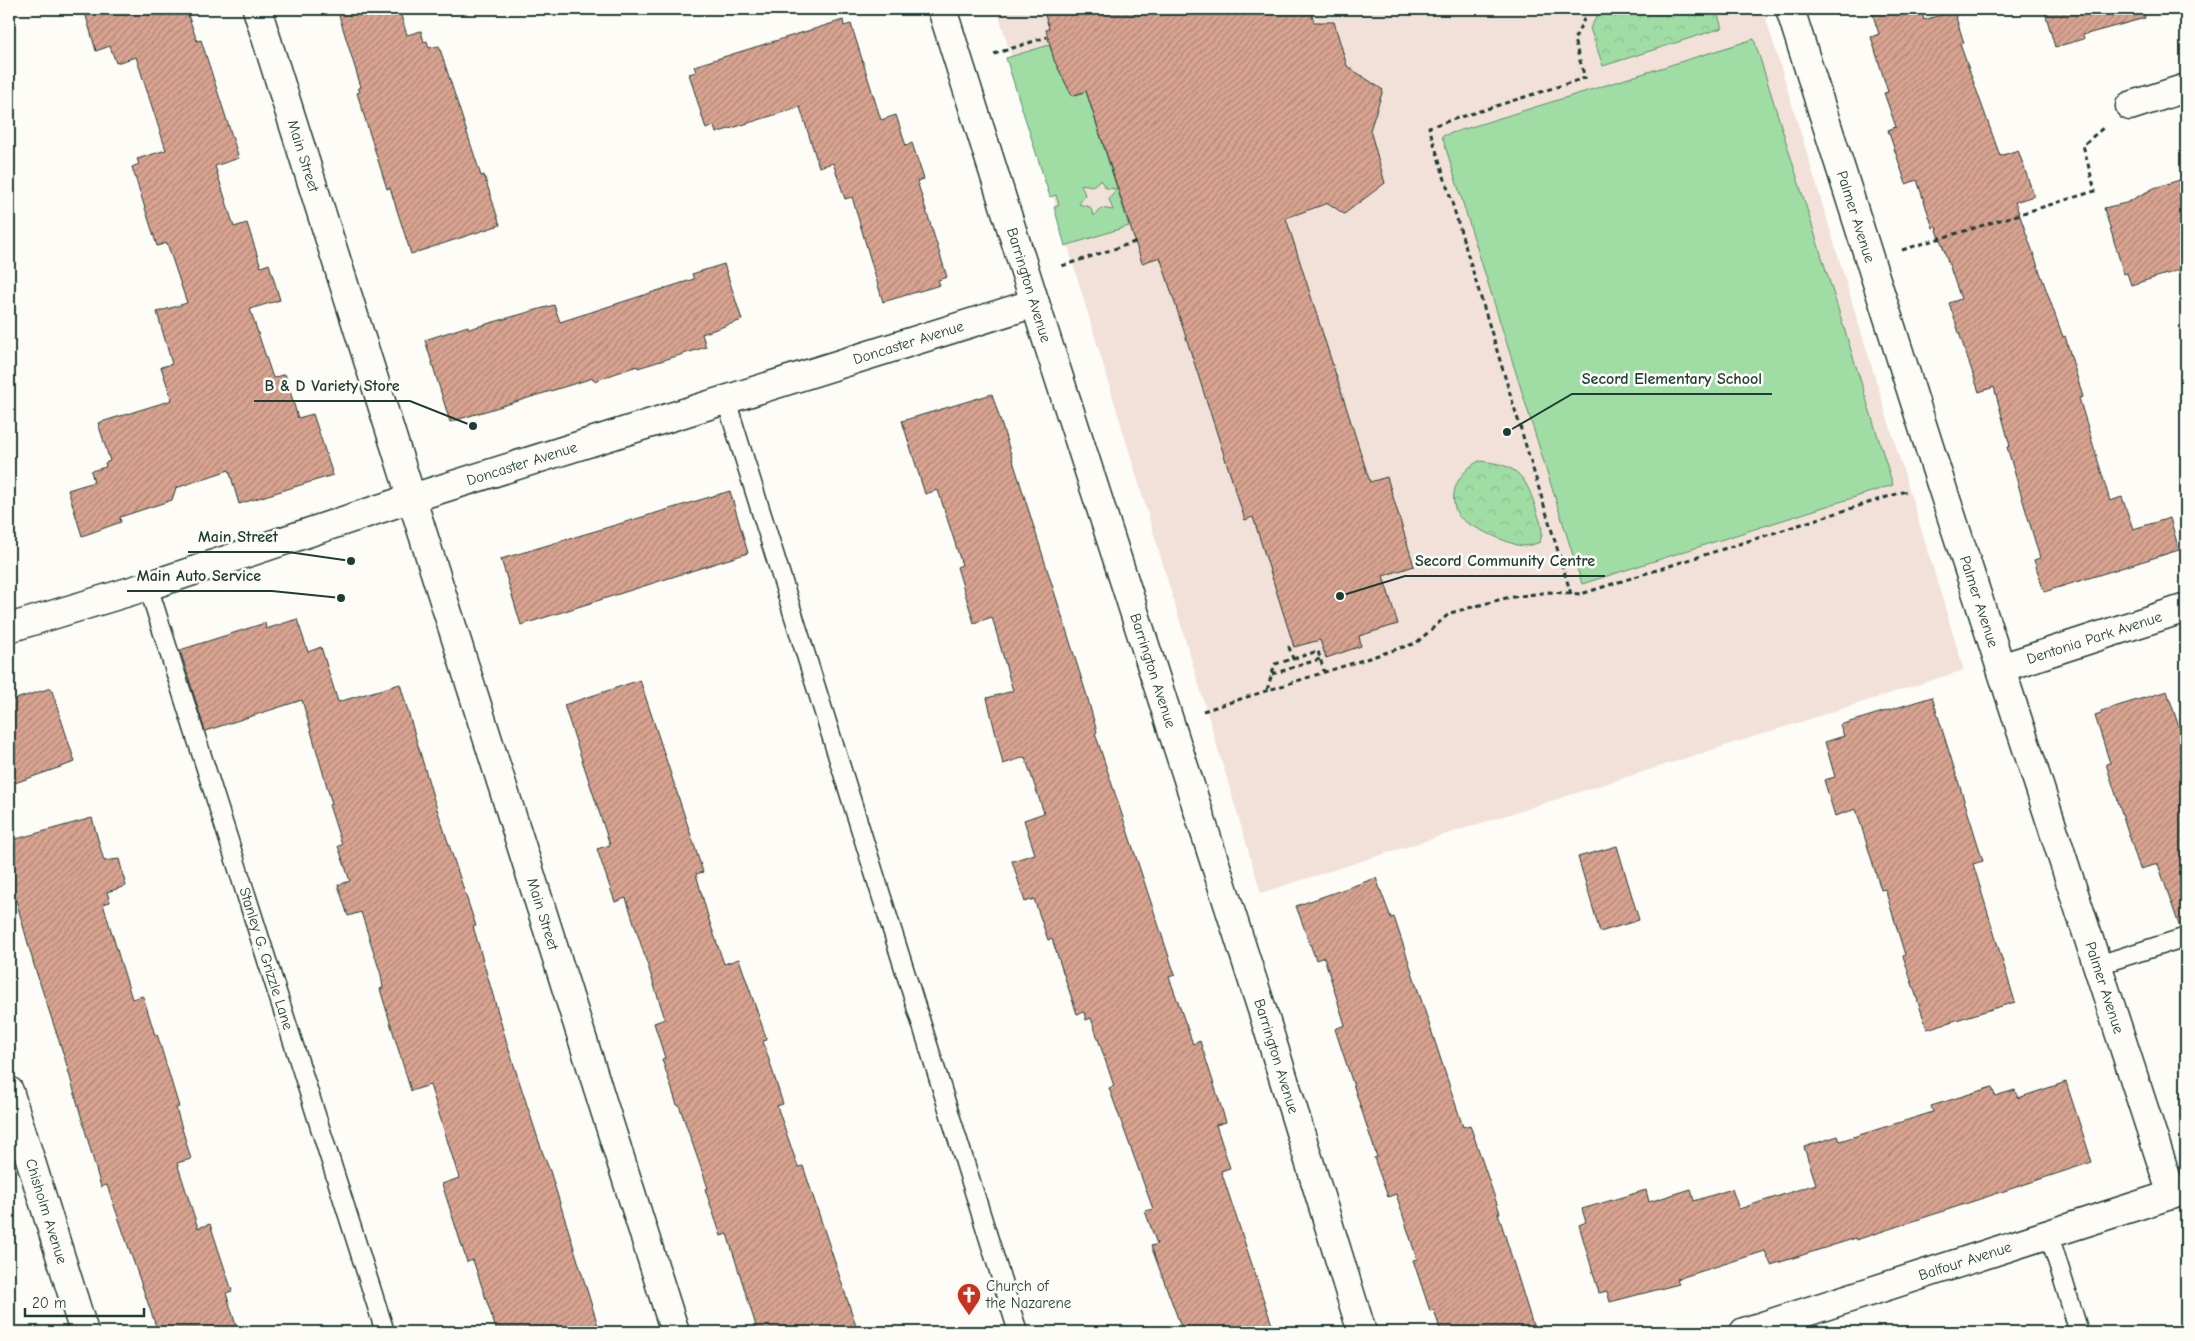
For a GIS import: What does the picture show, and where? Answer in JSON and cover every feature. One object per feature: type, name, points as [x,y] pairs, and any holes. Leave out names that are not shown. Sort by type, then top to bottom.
[{"type":"street","name":"Main Street","points":[[258,9],[675,1332]]},
{"type":"street","name":"Barrington Avenue","points":[[942,9],[1261,1004],[1362,1332]]},
{"type":"street","name":"Palmer Avenue","points":[[1790,9],[1940,480],[2098,965],[2179,1192]]},
{"type":"street","points":[[2130,106],[2186,88]]},
{"type":"street","name":"Doncaster Avenue","points":[[9,628],[148,586],[412,498],[1035,303]]},
{"type":"street","name":"Dentonia Park Avenue","points":[[2001,668],[2186,608]]},
{"type":"street","name":"Chisholm Avenue","points":[[9,1092],[15,1131],[84,1332]]},
{"type":"street","name":"Balfour Avenue","points":[[1744,1332],[2179,1192]]},
{"type":"lane","points":[[726,400],[1018,1332]]},
{"type":"lane","name":"Stanley G. Grizzle Lane","points":[[148,586],[385,1332]]},
{"type":"lane","points":[[2098,965],[2186,937]]},
{"type":"lane","points":[[2049,1234],[2079,1332]]},
{"type":"path","points":[[1571,594],[1429,127],[1585,78],[1574,40],[1589,9]]},
{"type":"path","points":[[994,54],[1047,37]]},
{"type":"path","points":[[1870,260],[2095,192],[2083,144],[2130,106]]},
{"type":"path","points":[[1062,266],[1135,242]]},
{"type":"path","points":[[1202,711],[1416,642],[1450,613],[1514,597],[1548,592],[1581,594],[1940,480]]},
{"type":"path","points":[[1293,659],[1289,646],[1294,645]]},
{"type":"path","points":[[1267,690],[1275,664],[1318,651],[1324,672]]},
{"type":"path","points":[[1272,674],[1320,659]]},
{"type":"shaded area","points":[[997,9],[1763,9],[1964,670],[1261,893]]},
{"type":"green space","points":[[1601,9],[1716,9],[1722,28],[1603,66],[1590,28]]},
{"type":"green space","points":[[1754,39],[1893,485],[1582,584],[1442,136]]},
{"type":"green space","points":[[1049,45],[1074,96],[1086,91],[1129,226],[1065,246],[1054,207],[1059,205],[1056,195],[1050,197],[1006,58]],"holes":[[[1100,180],[1106,188],[1116,189],[1109,199],[1113,210],[1101,208],[1094,216],[1090,207],[1079,204],[1085,195],[1081,184],[1093,186]]]},
{"type":"green space","points":[[1479,461],[1503,465],[1519,474],[1529,490],[1541,524],[1542,534],[1540,542],[1520,546],[1476,528],[1458,515],[1455,507],[1454,491],[1466,471]]},
{"type":"building","points":[[84,9],[186,9],[197,41],[201,40],[239,158],[215,166],[234,227],[247,223],[261,267],[269,264],[280,300],[250,309],[273,378],[285,374],[298,418],[313,414],[333,475],[239,504],[229,470],[176,488],[172,500],[120,517],[121,522],[82,536],[68,490],[94,482],[91,471],[106,467],[105,463],[110,461],[98,423],[172,400],[161,367],[172,364],[157,312],[187,303],[167,243],[157,246],[132,167],[139,164],[137,159],[166,150],[136,57],[116,63],[110,46],[96,51]]},
{"type":"building","points":[[337,9],[399,9],[407,35],[421,31],[424,42],[427,41],[429,48],[439,46],[481,176],[484,175],[500,225],[411,254],[390,188],[387,189],[357,93],[360,92],[358,88],[361,87]]},
{"type":"building","points":[[1043,9],[1310,9],[1314,22],[1334,22],[1347,66],[1383,90],[1370,130],[1385,183],[1344,214],[1328,203],[1286,218],[1370,482],[1387,477],[1414,566],[1383,576],[1398,624],[1359,636],[1361,646],[1326,658],[1320,640],[1294,647],[1253,517],[1245,520],[1160,257],[1142,263],[1086,91],[1072,96],[1054,60],[1046,30],[1049,28]]},
{"type":"building","points":[[1871,9],[1921,9],[1924,20],[1954,11],[1964,43],[1960,44],[2000,156],[2018,150],[2034,196],[2015,202],[2063,337],[2065,336],[2083,397],[2079,398],[2110,501],[2122,497],[2133,529],[2170,518],[2179,550],[2044,592],[2034,560],[2040,558],[2007,447],[2010,446],[1994,387],[1979,392],[1949,303],[1961,299],[1936,227],[1933,228],[1917,180],[1906,184],[1888,130],[1896,127],[1884,93],[1888,92],[1871,37],[1879,34]]},
{"type":"building","points":[[2044,9],[2143,9],[2145,18],[2083,35],[2084,39],[2055,47]]},
{"type":"building","points":[[843,20],[844,26],[851,24],[881,120],[896,115],[906,146],[912,143],[924,179],[917,181],[947,277],[938,280],[940,285],[883,302],[852,197],[845,199],[833,163],[819,167],[800,107],[716,133],[714,126],[706,129],[689,74],[696,72],[694,66]]},
{"type":"building","points":[[2186,178],[2186,268],[2131,285],[2127,273],[2124,274],[2104,208],[2126,203],[2154,188]]},
{"type":"building","points":[[724,264],[742,320],[702,334],[706,347],[638,368],[637,366],[594,381],[593,378],[450,422],[425,340],[468,326],[469,329],[554,305],[560,322],[694,279],[692,274]]},
{"type":"building","points":[[992,394],[1087,696],[1097,732],[1095,733],[1175,975],[1169,977],[1193,1044],[1200,1041],[1226,1122],[1216,1125],[1230,1168],[1221,1171],[1272,1325],[1250,1332],[1183,1332],[1151,1246],[1157,1244],[1145,1211],[1153,1209],[1109,1088],[1114,1086],[1091,1018],[1086,1020],[1084,1012],[1077,1014],[1052,939],[1048,940],[1034,899],[1025,902],[1012,861],[1035,854],[1024,820],[1044,813],[1025,757],[1003,764],[987,698],[1013,691],[992,617],[974,623],[957,567],[962,565],[938,490],[925,494],[902,421]]},
{"type":"building","points":[[730,491],[748,553],[521,625],[501,559]]},
{"type":"building","points":[[297,619],[308,652],[321,647],[338,702],[400,684],[434,800],[476,926],[473,926],[508,1047],[550,1171],[600,1332],[497,1332],[473,1260],[467,1262],[442,1184],[459,1178],[430,1085],[411,1091],[380,989],[383,988],[381,975],[361,912],[348,916],[338,885],[350,881],[338,846],[342,845],[329,805],[332,804],[302,700],[205,731],[180,650],[265,623],[266,629]]},
{"type":"building","points":[[640,680],[703,872],[696,874],[709,920],[724,964],[739,959],[767,1040],[763,1041],[783,1104],[777,1106],[798,1167],[803,1166],[858,1332],[758,1332],[727,1234],[721,1236],[705,1189],[708,1188],[662,1059],[665,1058],[654,1023],[665,1019],[626,898],[615,902],[597,849],[610,845],[564,705]]},
{"type":"building","points":[[51,688],[75,762],[9,785],[9,701]]},
{"type":"building","points":[[2167,691],[2179,727],[2186,724],[2186,927],[2180,928],[2158,864],[2140,869],[2106,764],[2110,763],[2095,716],[2101,714],[2101,711]]},
{"type":"building","points":[[1932,697],[1983,861],[1973,864],[2015,1002],[1927,1029],[1903,956],[1905,955],[1885,889],[1881,890],[1856,809],[1835,816],[1824,780],[1835,777],[1825,742],[1844,736],[1840,725]]},
{"type":"building","points":[[92,818],[104,861],[119,859],[126,886],[107,892],[110,902],[103,904],[132,999],[143,996],[155,1035],[157,1034],[179,1107],[176,1108],[191,1159],[177,1163],[198,1228],[210,1224],[232,1291],[226,1293],[238,1332],[158,1332],[107,1185],[101,1187],[65,1059],[34,965],[9,875],[9,841]]},
{"type":"building","points":[[1617,846],[1639,920],[1600,932],[1578,857]]},
{"type":"building","points":[[1376,878],[1391,918],[1394,917],[1463,1127],[1470,1125],[1500,1213],[1498,1213],[1535,1332],[1441,1332],[1434,1310],[1430,1311],[1413,1260],[1417,1259],[1396,1194],[1388,1197],[1374,1158],[1377,1157],[1335,1029],[1345,1025],[1324,957],[1316,960],[1296,906]]},
{"type":"building","points":[[2066,1082],[2092,1162],[1856,1240],[1856,1238],[1771,1265],[1765,1251],[1677,1279],[1679,1284],[1610,1302],[1607,1291],[1599,1293],[1579,1225],[1586,1222],[1582,1209],[1646,1190],[1649,1202],[1691,1189],[1694,1201],[1732,1189],[1739,1209],[1816,1184],[1804,1147],[1838,1136],[1840,1141],[1933,1112],[1931,1106],[1992,1087],[1995,1096],[2015,1090],[2018,1098]]},
{"type":"place","name":"B & D Variety Store","points":[[473,426]]},
{"type":"place","name":"Secord Elementary School","points":[[1507,432]]},
{"type":"place","name":"Main Street","points":[[351,561]]},
{"type":"place","name":"Secord Community Centre","points":[[1340,596]]},
{"type":"place","name":"Main Auto Service","points":[[341,598]]},
{"type":"place","name":"Church of the Nazarene","points":[[969,1316]]}]
